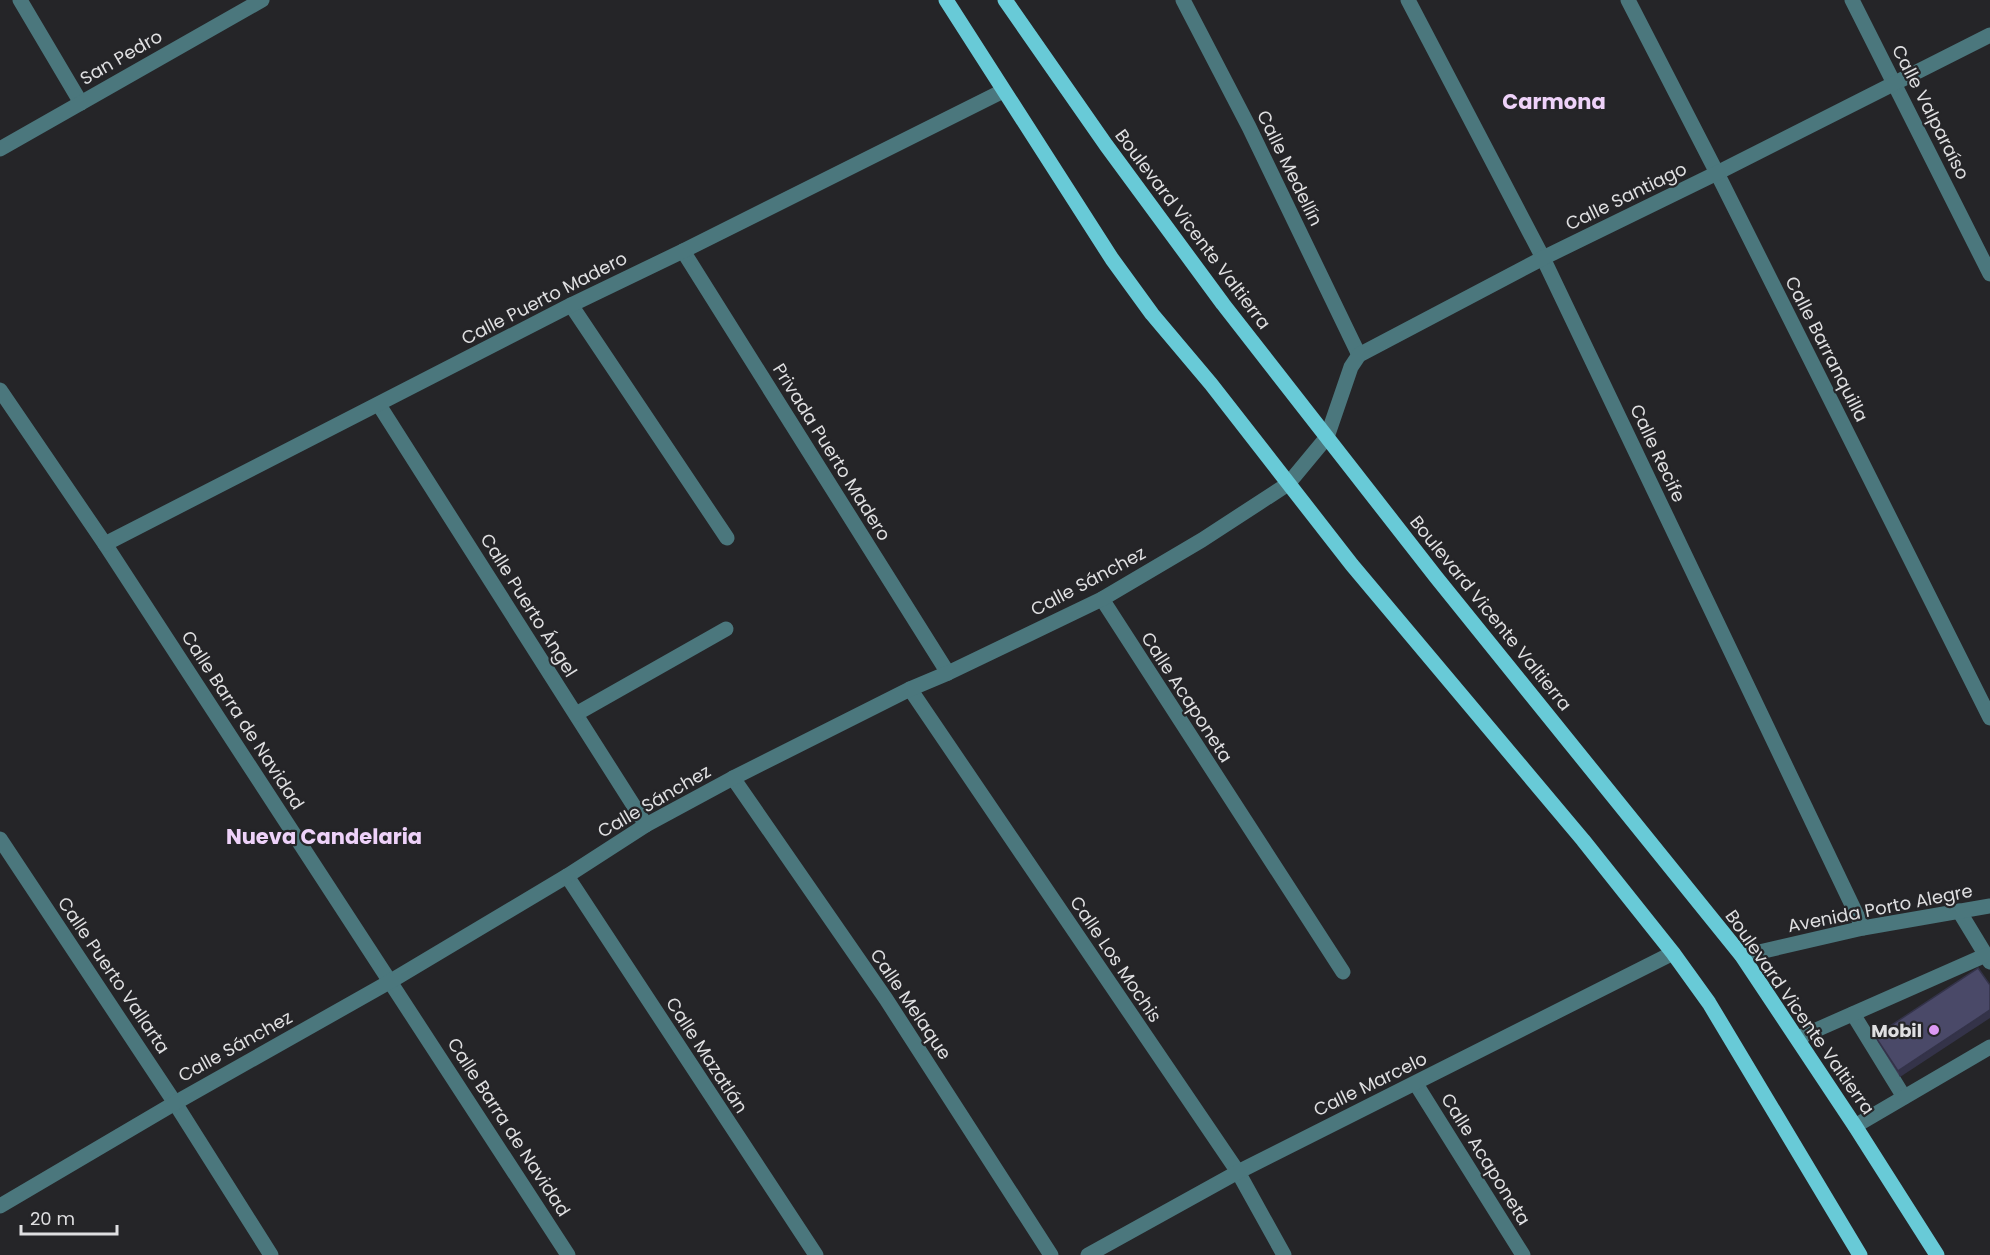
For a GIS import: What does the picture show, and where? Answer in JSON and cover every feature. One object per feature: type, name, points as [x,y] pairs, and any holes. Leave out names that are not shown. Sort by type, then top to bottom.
[{"type":"main road","points":[[946,0],[1112,259],[1152,314],[1211,384],[1352,565],[1583,840],[1673,953],[1709,1003],[1860,1255]]},
{"type":"main road","name":"Boulevard Vicente Valtierra","points":[[1005,0],[1159,219],[1222,304],[1443,586],[1742,956],[1798,1038],[1937,1255]]},
{"type":"street","points":[[20,0],[81,103]]},
{"type":"street","name":"San Pedro","points":[[0,149],[262,0]]},
{"type":"street","name":"Calle Medellín","points":[[1183,0],[1249,127],[1359,355]]},
{"type":"street","name":"Calle Recife","points":[[1408,0],[1544,258],[1863,928]]},
{"type":"street","name":"Calle Barranquilla","points":[[1628,0],[1990,718]]},
{"type":"street","name":"Calle Valparaíso","points":[[1852,0],[1990,274]]},
{"type":"street","name":"Calle Santiago","points":[[1359,355],[1544,258],[1990,35]]},
{"type":"street","name":"Calle Puerto Madero","points":[[105,544],[571,305],[1003,91]]},
{"type":"street","name":"Privada Puerto Madero","points":[[684,251],[948,673]]},
{"type":"street","points":[[571,305],[727,538]]},
{"type":"street","points":[[1327,437],[1351,367],[1359,355]]},
{"type":"street","name":"Calle Barra de Navidad","points":[[0,390],[105,544],[568,1255]]},
{"type":"street","name":"Calle Puerto Ángel","points":[[379,405],[646,825]]},
{"type":"street","name":"Calle Sánchez","points":[[0,1206],[175,1103],[391,981],[567,876],[646,825],[733,778],[910,689],[1102,599],[1202,540],[1288,484],[1327,437]]},
{"type":"street","name":"Calle Acaponeta","points":[[1102,599],[1343,972]]},
{"type":"street","points":[[576,714],[726,629]]},
{"type":"street","name":"Calle Los Mochis","points":[[910,689],[1238,1172],[1284,1255]]},
{"type":"street","name":"Calle Melaque","points":[[733,778],[886,999],[1051,1255]]},
{"type":"street","name":"Calle Puerto Vallarta","points":[[0,839],[175,1103],[271,1255]]},
{"type":"street","name":"Calle Mazatlán","points":[[567,876],[816,1255]]},
{"type":"street","name":"Avenida Porto Alegre","points":[[1742,956],[1863,928],[1990,906]]},
{"type":"street","points":[[1798,1038],[1988,958],[1959,911]]},
{"type":"street","name":"Calle Marcelo","points":[[1088,1255],[1238,1172],[1673,953]]},
{"type":"street","points":[[1853,1014],[1904,1097]]},
{"type":"street","points":[[1855,1126],[1990,1047]]},
{"type":"street","name":"Calle Acaponeta","points":[[1416,1084],[1523,1255]]},
{"type":"building","name":"Mobil","points":[[1978,968],[1990,985],[1990,1010],[1898,1071],[1875,1036]]},
{"type":"place","name":"Mobil","points":[[1934,1030]]},
{"type":"district","name":"Carmona","points":[[1554,101]]},
{"type":"district","name":"Nueva Candelaria","points":[[324,836]]}]
